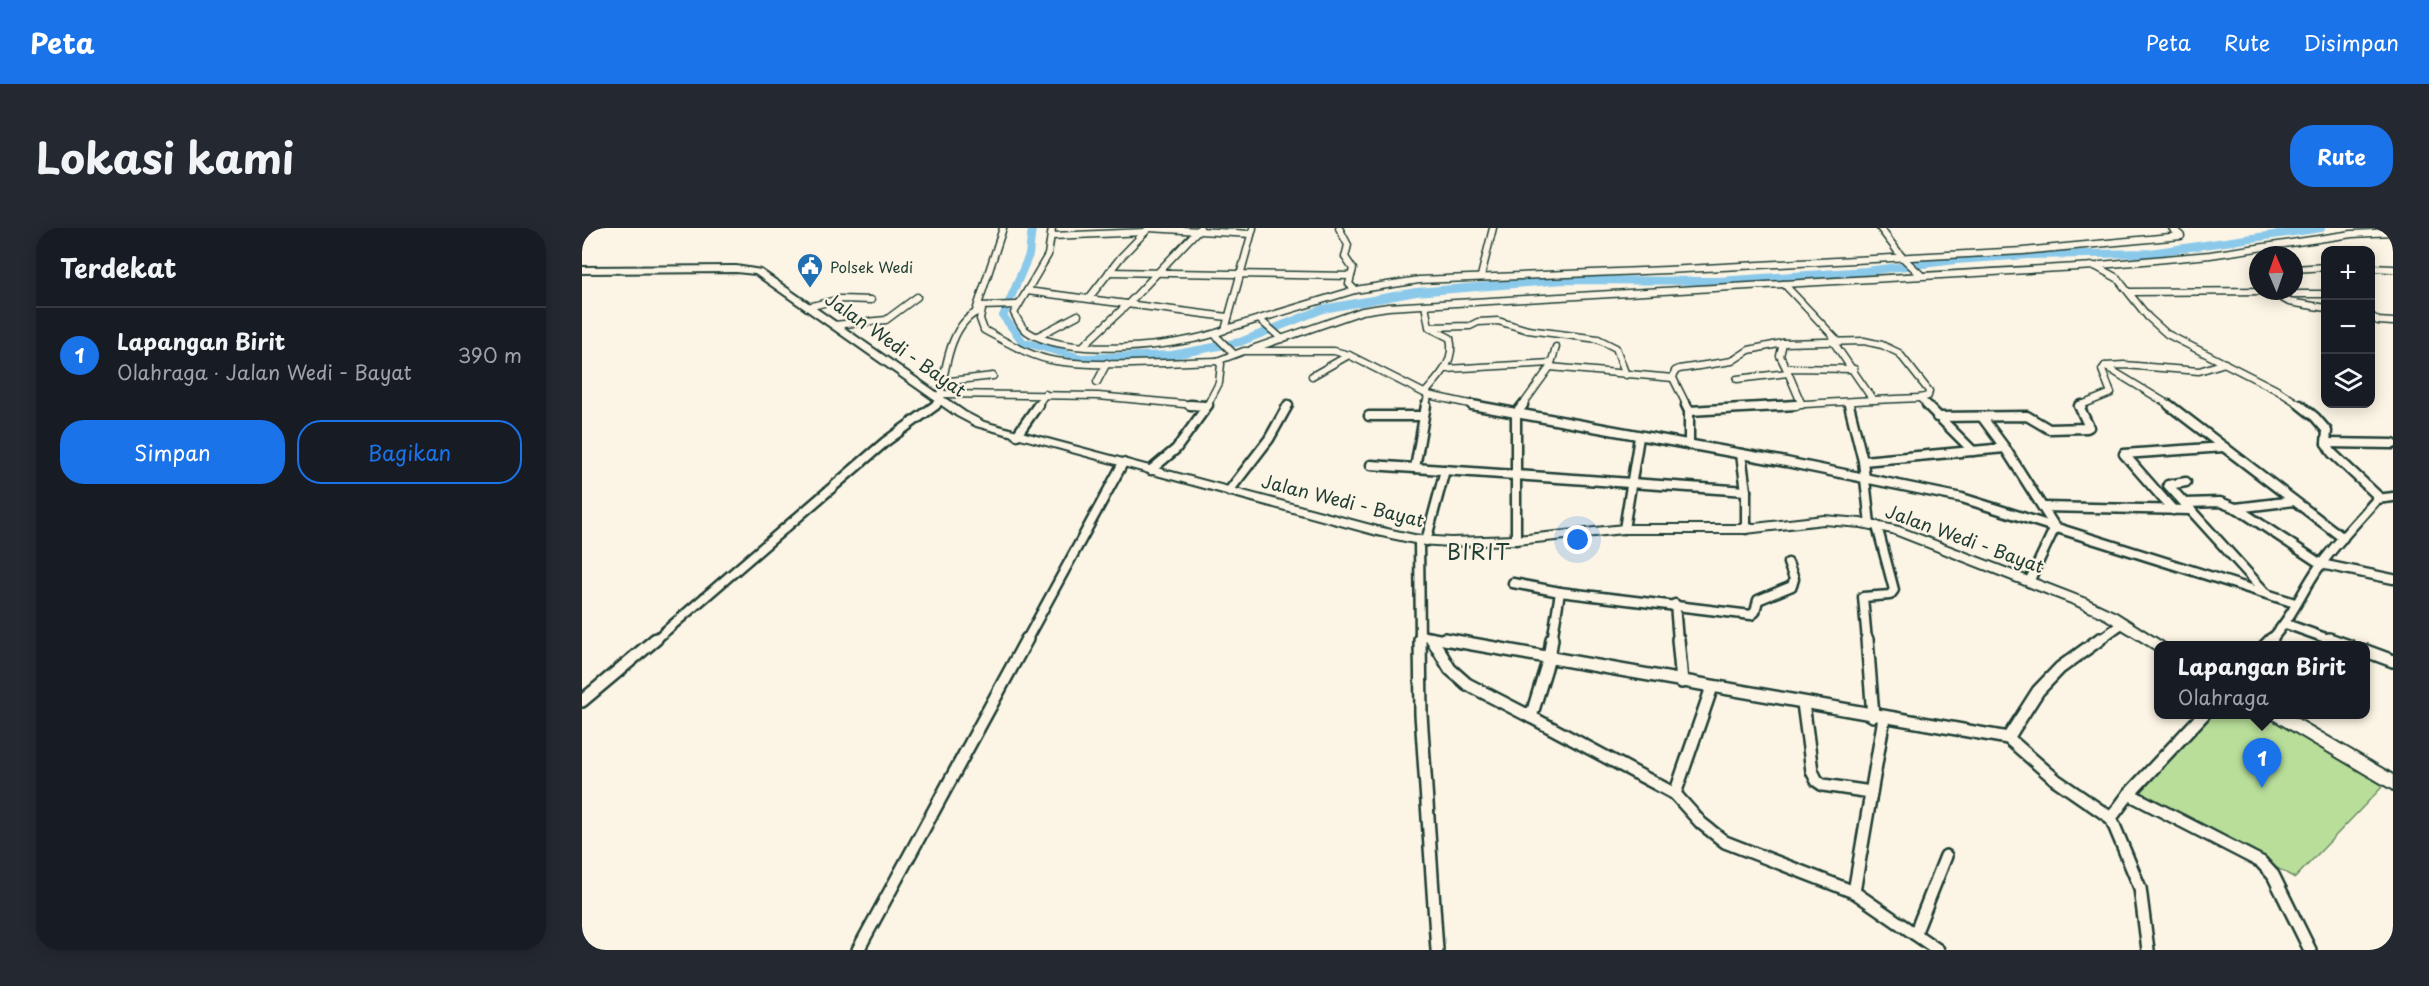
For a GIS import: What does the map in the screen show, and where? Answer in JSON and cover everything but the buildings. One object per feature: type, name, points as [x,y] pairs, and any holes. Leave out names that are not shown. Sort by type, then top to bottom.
[{"type":"main road","name":"Jalan Wedi - Bayat","points":[[582,270],[751,270],[764,276],[975,421],[1017,435],[1423,541],[1516,540],[1624,529],[1746,529],[1824,520],[1874,525],[1902,533],[2095,608],[2154,641]]},
{"type":"main road","points":[[2284,719],[2393,783]]},
{"type":"street","points":[[941,397],[942,382],[953,344],[970,314],[977,308],[1004,228]]},
{"type":"street","points":[[1052,228],[1048,255],[1016,305],[1013,316],[1017,324],[1023,331],[1038,336],[1084,345],[1115,348],[1164,346],[1216,336],[1226,328],[1355,290],[1395,283],[1481,276],[1667,270],[2104,245],[2182,235],[2172,228]]},
{"type":"street","points":[[1339,228],[1348,245],[1345,257],[1353,269],[1349,284],[1355,290]]},
{"type":"street","points":[[1481,276],[1493,228]]},
{"type":"street","points":[[1880,228],[1902,257],[1920,274]]},
{"type":"street","points":[[1052,236],[1090,231],[1148,229],[1252,231],[1226,328]]},
{"type":"street","points":[[1089,298],[1148,229]]},
{"type":"street","points":[[1084,345],[1198,230]]},
{"type":"street","points":[[977,308],[982,310],[980,319],[984,330],[1022,351],[1060,361],[1107,363],[1217,361],[1233,353],[1372,309],[1920,274],[2095,266],[2210,255],[2352,234],[2391,233]]},
{"type":"street","points":[[2095,266],[2111,272],[2163,332],[2225,363],[2304,409],[2325,428],[2328,436],[2326,442]]},
{"type":"street","points":[[2303,268],[2321,267]]},
{"type":"street","points":[[2375,268],[2393,269]]},
{"type":"street","points":[[2383,269],[2393,275]]},
{"type":"street","points":[[1109,272],[1351,276]]},
{"type":"street","points":[[1784,284],[1835,340],[1873,397],[1872,400]]},
{"type":"street","points":[[1027,291],[1227,318]]},
{"type":"street","points":[[2130,292],[2249,292]]},
{"type":"street","points":[[2303,293],[2321,294]]},
{"type":"street","points":[[834,325],[886,320],[917,297]]},
{"type":"street","points":[[808,307],[840,299],[871,300]]},
{"type":"street","points":[[2286,300],[2321,307]]},
{"type":"street","points":[[977,308],[1016,305]]},
{"type":"street","points":[[1415,468],[1427,394],[1446,369],[1451,355],[1452,341],[1445,335],[1432,331],[1429,327],[1425,305]]},
{"type":"street","points":[[1038,336],[1078,315]]},
{"type":"street","points":[[2375,318],[2379,321],[2393,322]]},
{"type":"street","points":[[1260,319],[1281,338]]},
{"type":"street","points":[[1429,327],[1470,326],[1478,322],[1498,321],[1528,330],[1598,339],[1616,348],[1626,375]]},
{"type":"street","points":[[1216,336],[1233,353]]},
{"type":"street","points":[[1673,378],[1677,370],[1732,361],[1749,351],[1782,344],[1835,340],[1874,343],[1899,353],[1929,391],[1928,396],[1920,398],[1689,411]]},
{"type":"street","points":[[1782,344],[1780,356],[1802,405]]},
{"type":"street","points":[[1516,540],[1516,414],[1550,365],[1556,347]]},
{"type":"street","points":[[1244,351],[1323,350],[1349,355],[1427,394],[1516,414],[1741,454],[1962,498],[2295,603]]},
{"type":"street","points":[[1312,376],[1349,355]]},
{"type":"street","points":[[1151,470],[1180,445],[1215,393],[1223,370],[1217,361]]},
{"type":"street","points":[[1097,382],[1107,363]]},
{"type":"street","points":[[2105,366],[2124,365],[2199,371],[2225,363]]},
{"type":"street","points":[[1446,369],[1550,365],[1626,375],[1673,378]]},
{"type":"street","points":[[1937,417],[2028,417],[2049,429],[2088,428],[2079,406],[2111,393],[2102,370],[2105,366]]},
{"type":"street","points":[[2105,366],[2166,402],[2343,538]]},
{"type":"street","points":[[1737,379],[1788,371],[1792,367],[1854,369]]},
{"type":"street","points":[[942,382],[993,376]]},
{"type":"street","points":[[1673,378],[1689,411],[1689,445]]},
{"type":"street","points":[[1017,435],[1045,394]]},
{"type":"street","points":[[582,701],[723,584],[885,442],[941,397],[1045,394],[1098,396],[1206,406]]},
{"type":"street","points":[[1920,398],[1973,451]]},
{"type":"street","points":[[1848,402],[1863,461],[1874,525],[1894,590],[1890,595],[1863,597],[1879,717],[1871,792],[1854,892]]},
{"type":"street","points":[[1229,491],[1269,439],[1288,404]]},
{"type":"street","points":[[1370,416],[1423,416]]},
{"type":"street","points":[[1982,417],[2005,448],[2055,527]]},
{"type":"street","points":[[1624,529],[1639,437]]},
{"type":"street","points":[[2326,442],[2389,444],[2393,450]]},
{"type":"street","points":[[2326,442],[2336,456],[2380,498]]},
{"type":"street","points":[[2173,510],[2124,454],[2224,447]]},
{"type":"street","points":[[1863,461],[2005,448]]},
{"type":"street","points":[[1741,454],[1746,490],[1746,529]]},
{"type":"street","points":[[858,950],[1047,598],[1123,463]]},
{"type":"street","points":[[1371,465],[1746,490]]},
{"type":"street","points":[[1437,950],[1421,714],[1425,636],[1423,541],[1445,470]]},
{"type":"street","points":[[2186,482],[2168,485],[2265,592]]},
{"type":"street","points":[[2269,641],[2286,624],[2295,603],[2321,564],[2343,538],[2380,498],[2393,497]]},
{"type":"street","points":[[2236,508],[2294,501]]},
{"type":"street","points":[[2043,507],[2173,510],[2220,502],[2236,508],[2321,564],[2393,579]]},
{"type":"street","points":[[2029,582],[2055,527]]},
{"type":"street","points":[[1513,584],[1560,592],[1675,604],[1751,615],[1755,612],[1758,600],[1792,586],[1794,579],[1788,563]]},
{"type":"street","points":[[1531,717],[1549,658],[1560,592]]},
{"type":"street","points":[[1675,604],[1682,682]]},
{"type":"street","points":[[2008,738],[2038,691],[2060,668],[2123,623]]},
{"type":"street","points":[[2286,624],[2337,641]]},
{"type":"street","points":[[1425,636],[2008,738],[2056,780],[2111,818],[2140,888],[2148,950]]},
{"type":"street","points":[[1425,636],[1457,675],[1485,694],[1675,794],[1701,823],[1725,842],[1854,892],[1935,948]]},
{"type":"street","points":[[2370,652],[2393,661]]},
{"type":"street","points":[[1675,794],[1712,687]]},
{"type":"street","points":[[1803,703],[1812,771],[1817,781],[1823,785],[1871,792]]},
{"type":"street","points":[[2111,818],[2129,794],[2199,719]]},
{"type":"street","points":[[2129,794],[2261,862],[2273,875],[2310,950]]},
{"type":"street","points":[[1915,934],[1946,856]]},
{"type":"green space","points":[[2205,719],[2274,719],[2384,785],[2295,878],[2141,792]]},
{"type":"waterway","points":[[1032,228],[1029,255],[1003,316],[1023,342],[1082,358],[1172,355],[1240,342],[1323,309],[1416,292],[1564,280],[1715,281]]},
{"type":"waterway","points":[[1718,281],[1866,271],[1956,260],[2028,255],[2150,253],[2321,228]]},
{"type":"place","name":"Polsek Wedi","points":[[810,289]]},
{"type":"place","name":"Lapangan Birit","points":[[2262,788]]},
{"type":"district","name":"BIRIT","points":[[1479,551]]}]
